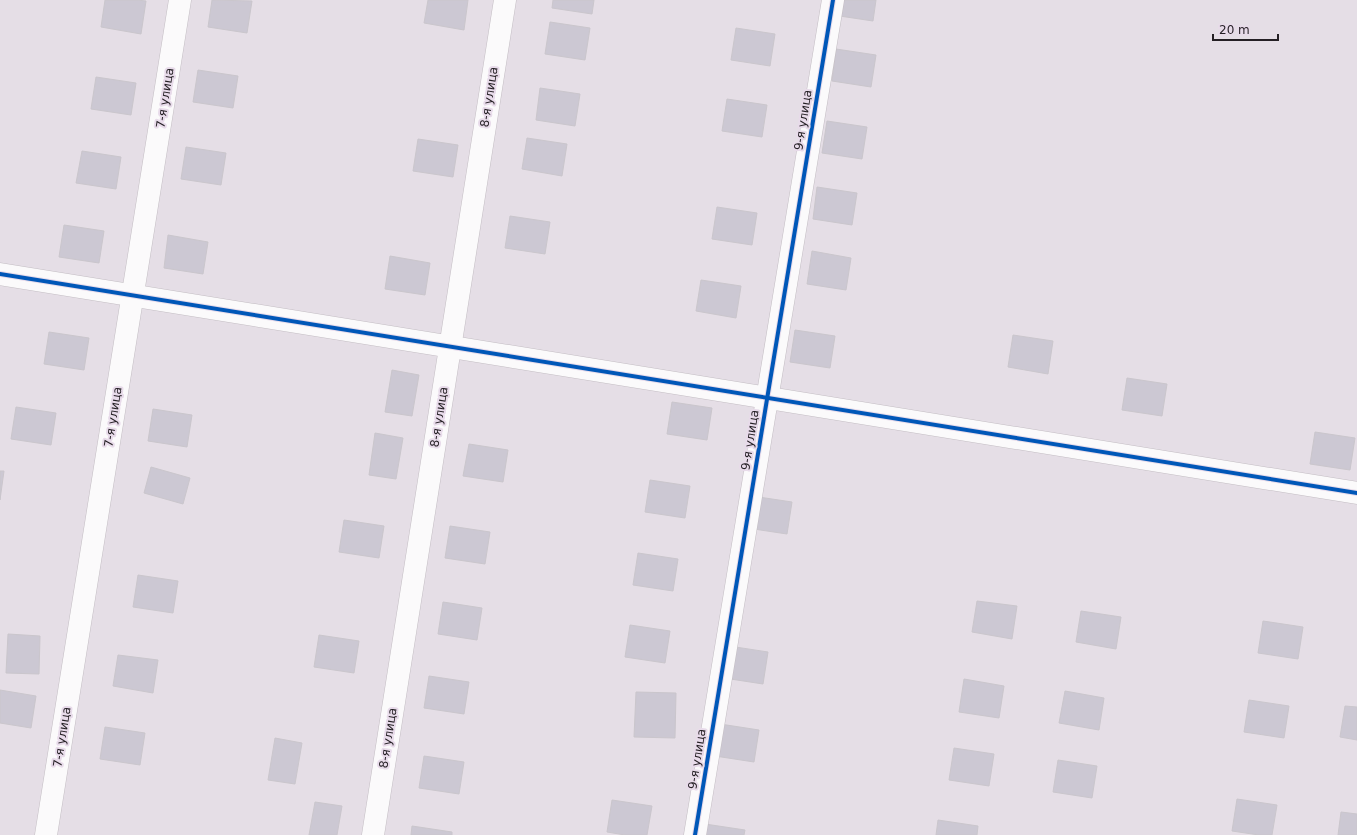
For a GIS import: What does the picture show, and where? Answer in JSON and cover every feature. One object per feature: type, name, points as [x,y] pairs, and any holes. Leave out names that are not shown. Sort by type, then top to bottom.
[{"type":"street","name":"7-я улица","points":[[46,835],[180,0]]},
{"type":"street","name":"8-я улица","points":[[373,835],[505,0]]},
{"type":"street","name":"9-я улица","points":[[695,835],[833,0]]},
{"type":"street","points":[[0,274],[1357,493]]},
{"type":"building","points":[[105,0],[146,1],[141,34],[101,27]]},
{"type":"building","points":[[212,0],[252,1],[247,33],[208,27]]},
{"type":"building","points":[[428,0],[468,0],[464,30],[424,23]]},
{"type":"building","points":[[553,0],[594,0],[592,14],[552,8]]},
{"type":"building","points":[[836,0],[876,0],[873,21],[833,15]]},
{"type":"building","points":[[550,22],[590,28],[585,60],[545,54]]},
{"type":"building","points":[[736,28],[775,34],[770,66],[731,60]]},
{"type":"building","points":[[836,49],[876,55],[871,87],[832,81]]},
{"type":"building","points":[[198,70],[238,76],[233,108],[193,102]]},
{"type":"building","points":[[96,77],[136,83],[131,115],[91,109]]},
{"type":"building","points":[[540,88],[580,94],[575,126],[536,120]]},
{"type":"building","points":[[727,99],[767,105],[762,137],[722,131]]},
{"type":"building","points":[[827,121],[867,127],[862,159],[822,153]]},
{"type":"building","points":[[527,138],[567,144],[562,176],[522,169]]},
{"type":"building","points":[[418,139],[458,145],[453,177],[413,171]]},
{"type":"building","points":[[186,147],[226,153],[221,185],[181,179]]},
{"type":"building","points":[[82,151],[121,157],[116,189],[76,183]]},
{"type":"building","points":[[817,187],[857,193],[852,225],[813,219]]},
{"type":"building","points":[[717,207],[757,213],[752,245],[712,239]]},
{"type":"building","points":[[510,216],[550,222],[545,254],[505,248]]},
{"type":"building","points":[[64,225],[104,231],[99,263],[59,257]]},
{"type":"building","points":[[168,235],[208,242],[203,274],[164,268]]},
{"type":"building","points":[[812,251],[851,258],[846,290],[807,284]]},
{"type":"building","points":[[390,256],[430,263],[425,295],[385,289]]},
{"type":"building","points":[[701,280],[741,286],[736,318],[696,311]]},
{"type":"building","points":[[795,330],[835,336],[830,368],[790,362]]},
{"type":"building","points":[[49,332],[89,338],[84,370],[44,364]]},
{"type":"building","points":[[1013,335],[1053,341],[1048,374],[1008,367]]},
{"type":"building","points":[[392,370],[419,375],[412,416],[385,412]]},
{"type":"building","points":[[1127,378],[1167,384],[1162,416],[1122,410]]},
{"type":"building","points":[[672,402],[712,408],[707,440],[667,434]]},
{"type":"building","points":[[16,407],[56,413],[51,445],[11,439]]},
{"type":"building","points":[[153,409],[192,415],[187,447],[148,441]]},
{"type":"building","points":[[1315,432],[1355,438],[1350,470],[1310,464]]},
{"type":"building","points":[[375,433],[403,438],[396,479],[369,475]]},
{"type":"building","points":[[469,444],[508,450],[503,482],[463,476]]},
{"type":"building","points":[[151,467],[190,478],[183,504],[144,493]]},
{"type":"building","points":[[0,471],[4,471],[0,500]]},
{"type":"building","points":[[650,480],[690,486],[685,518],[645,512]]},
{"type":"building","points":[[752,496],[792,502],[787,534],[747,528]]},
{"type":"building","points":[[344,520],[384,526],[379,558],[339,552]]},
{"type":"building","points":[[450,526],[490,532],[485,564],[445,558]]},
{"type":"building","points":[[638,553],[678,559],[673,591],[633,585]]},
{"type":"building","points":[[138,575],[178,581],[173,613],[133,607]]},
{"type":"building","points":[[977,601],[1017,606],[1012,639],[972,632]]},
{"type":"building","points":[[443,602],[482,608],[477,640],[438,634]]},
{"type":"building","points":[[1081,611],[1121,617],[1116,649],[1076,642]]},
{"type":"building","points":[[1263,621],[1303,627],[1298,659],[1258,653]]},
{"type":"building","points":[[630,625],[670,631],[665,663],[625,657]]},
{"type":"building","points":[[8,634],[40,636],[39,674],[6,673]]},
{"type":"building","points":[[319,635],[359,641],[354,673],[314,667]]},
{"type":"building","points":[[729,646],[768,652],[763,684],[724,678]]},
{"type":"building","points":[[118,655],[158,660],[153,693],[113,686]]},
{"type":"building","points":[[429,676],[469,682],[464,714],[424,708]]},
{"type":"building","points":[[964,679],[1004,686],[999,718],[959,712]]},
{"type":"building","points":[[0,690],[36,696],[31,728],[0,723]]},
{"type":"building","points":[[1065,691],[1104,698],[1099,730],[1059,723]]},
{"type":"building","points":[[636,692],[676,693],[675,738],[634,737]]},
{"type":"building","points":[[1249,700],[1289,706],[1284,738],[1244,732]]},
{"type":"building","points":[[1345,706],[1357,707],[1357,740],[1340,737]]},
{"type":"building","points":[[720,724],[759,730],[754,762],[715,756]]},
{"type":"building","points":[[105,727],[145,733],[140,765],[100,759]]},
{"type":"building","points":[[275,738],[302,743],[295,784],[268,780]]},
{"type":"building","points":[[954,748],[994,754],[989,786],[949,780]]},
{"type":"building","points":[[424,756],[464,762],[459,794],[419,788]]},
{"type":"building","points":[[1058,760],[1097,766],[1092,798],[1053,792]]},
{"type":"building","points":[[1237,799],[1277,805],[1272,835],[1259,835],[1232,831]]},
{"type":"building","points":[[612,800],[652,806],[647,835],[625,835],[607,832]]},
{"type":"building","points":[[315,802],[342,806],[337,835],[309,835]]},
{"type":"building","points":[[1341,812],[1357,814],[1357,835],[1338,835]]},
{"type":"building","points":[[938,820],[978,826],[977,835],[936,835]]},
{"type":"building","points":[[705,824],[745,830],[744,835],[703,835]]},
{"type":"building","points":[[412,826],[452,832],[452,835],[411,835]]},
{"type":"cycle path","points":[[695,835],[833,0]]},
{"type":"cycle path","points":[[0,274],[1357,493]]}]
